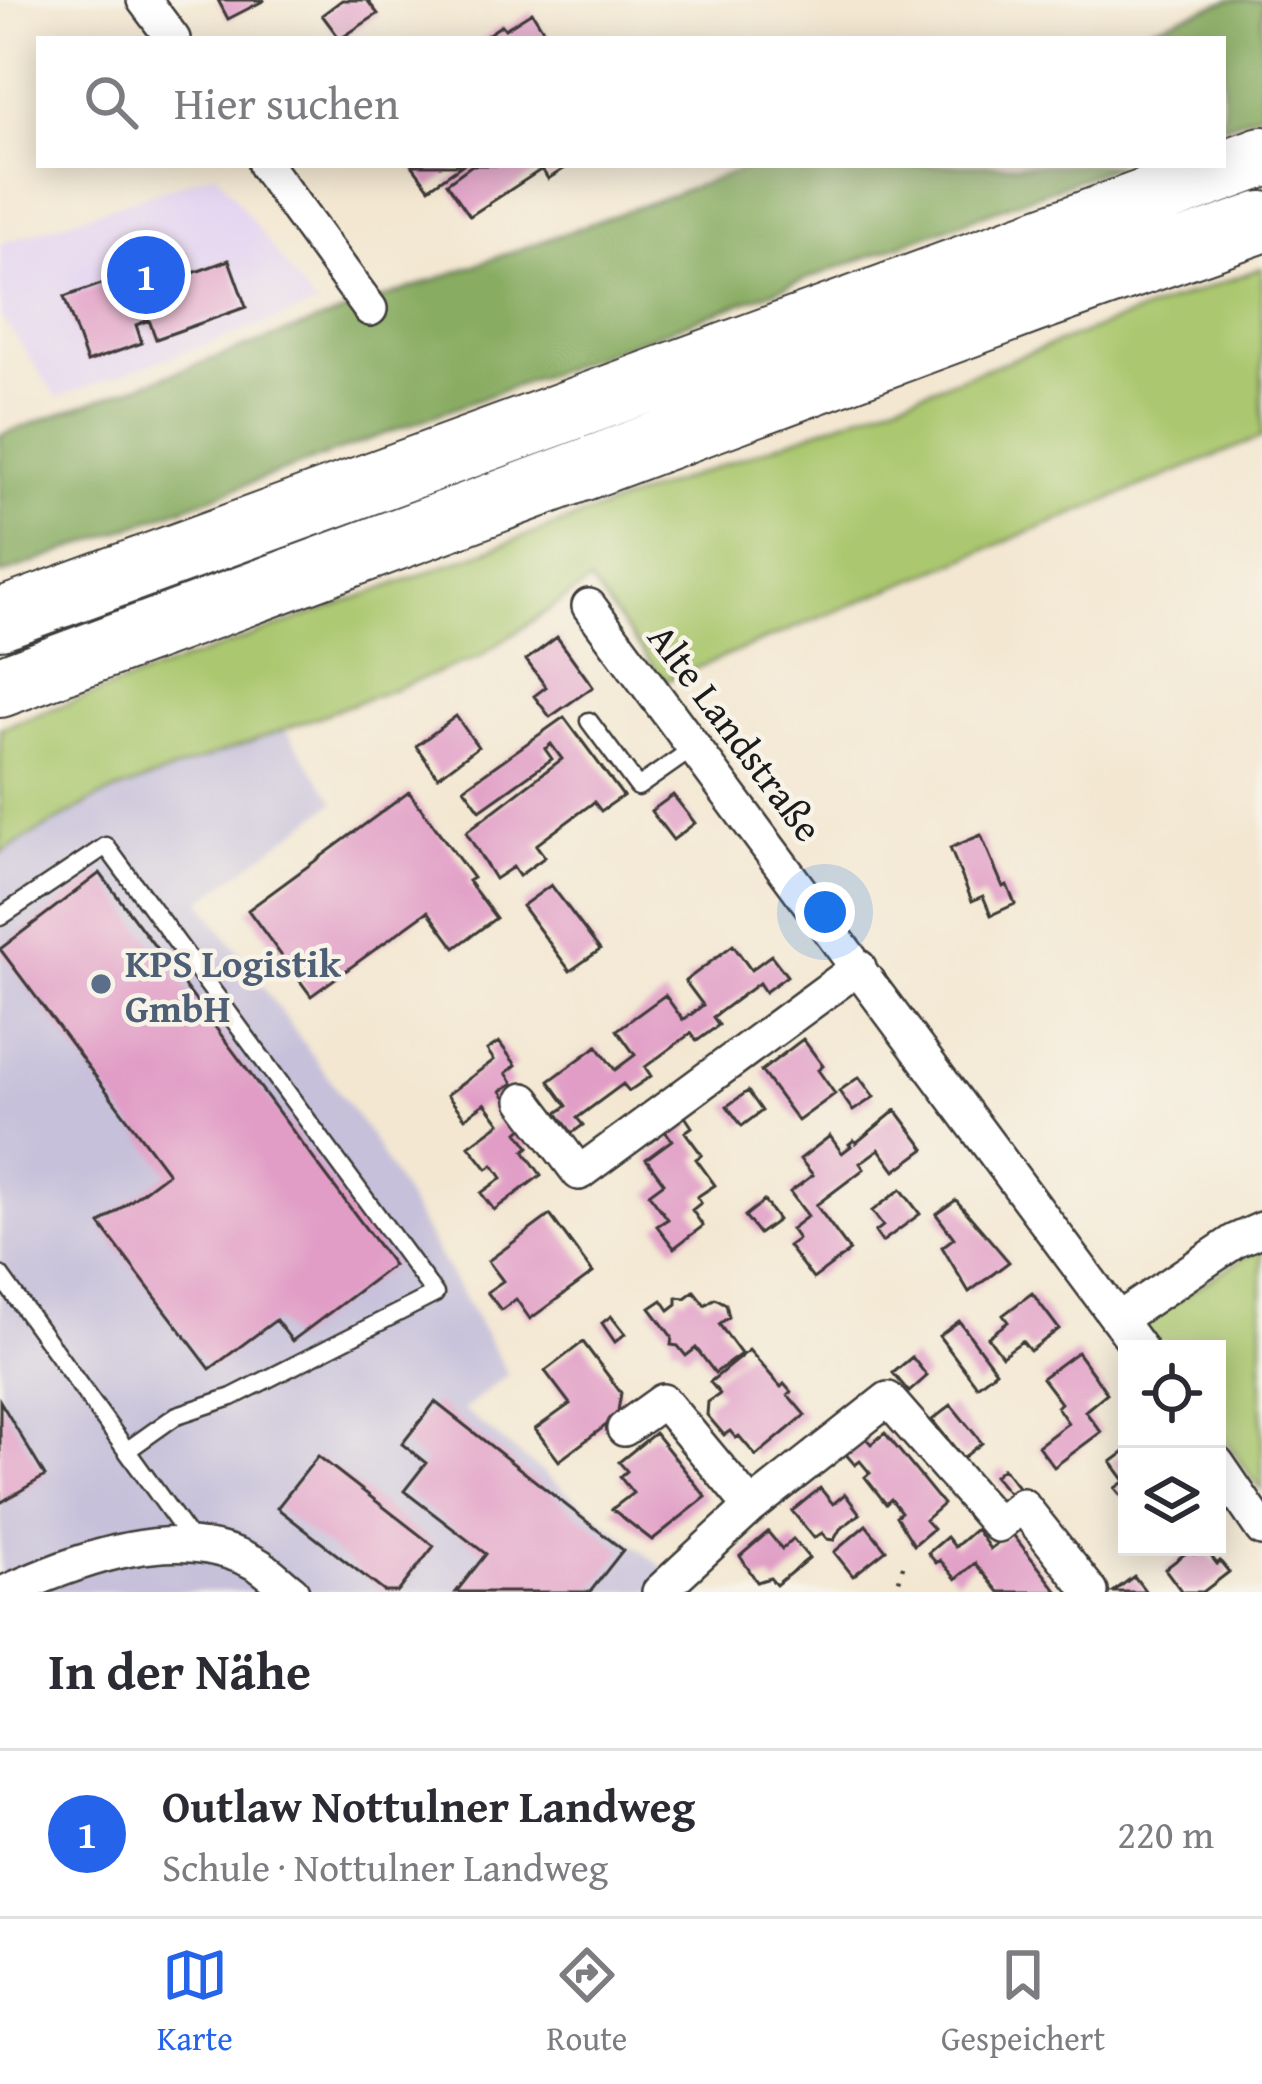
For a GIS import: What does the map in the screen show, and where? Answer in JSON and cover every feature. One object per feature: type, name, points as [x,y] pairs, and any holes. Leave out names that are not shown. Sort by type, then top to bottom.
[{"type":"highway","points":[[0,619],[1262,157]]},
{"type":"highway","points":[[0,687],[1262,222]]},
{"type":"street","points":[[144,0],[171,36]]},
{"type":"street","points":[[267,168],[370,309]]},
{"type":"street","name":"Alte Landstraße","points":[[589,606],[1134,1340]]},
{"type":"street","points":[[524,1100],[579,1173],[859,967]]},
{"type":"street","points":[[1120,1319],[1235,1241],[1262,1229]]},
{"type":"street","points":[[659,1592],[751,1508],[888,1399],[998,1525],[1022,1505],[1091,1592]]},
{"type":"street","points":[[624,1429],[663,1401],[751,1508]]},
{"type":"street","points":[[1226,1476],[1262,1529]]},
{"type":"street","points":[[6,1592],[101,1556],[194,1544],[255,1563],[292,1592]]},
{"type":"lane","points":[[589,721],[638,787],[695,747]]},
{"type":"lane","points":[[0,917],[106,846],[435,1294],[232,1397],[177,1415],[129,1449]]},
{"type":"lane","points":[[0,1275],[194,1544]]},
{"type":"path","points":[[896,1592],[904,1562]]},
{"type":"shaded area","points":[[216,172],[315,306],[57,397],[0,315],[0,244]]},
{"type":"shaded area","points":[[286,730],[335,802],[201,901],[370,1135],[508,1374],[463,1410],[688,1587],[683,1592],[0,1592],[0,853],[98,798]]},
{"type":"green space","points":[[1230,0],[1262,0],[1262,112],[1226,126],[1226,36],[1127,36]]},
{"type":"green space","points":[[747,168],[1110,168],[0,575],[0,435]]},
{"type":"green space","points":[[1262,268],[1262,437],[665,681],[590,582],[478,658],[98,798],[0,853],[0,728]]},
{"type":"green space","points":[[1262,1246],[1262,1491],[1226,1441],[1226,1340],[1152,1340],[1140,1324]]},
{"type":"building","points":[[218,0],[265,0],[228,19]]},
{"type":"building","points":[[342,0],[367,0],[378,14],[345,36],[338,36],[322,15]]},
{"type":"building","points":[[532,12],[547,36],[486,36],[502,25],[505,29]]},
{"type":"building","points":[[414,168],[458,168],[429,188]]},
{"type":"building","points":[[468,168],[565,168],[548,179],[542,169],[470,216],[447,183]]},
{"type":"building","points":[[187,254],[193,273],[229,260],[246,307],[156,339],[149,320],[136,325],[142,343],[87,362],[64,297]]},
{"type":"building","points":[[557,637],[593,687],[550,717],[534,696],[546,687],[526,660]]},
{"type":"building","points":[[456,716],[478,747],[438,777],[416,746]]},
{"type":"building","points":[[564,717],[623,796],[601,811],[594,802],[536,845],[545,857],[519,876],[513,867],[495,879],[466,832],[562,759],[551,744],[545,749],[552,759],[480,810],[464,788]]},
{"type":"building","points":[[409,792],[473,878],[468,881],[496,918],[455,948],[428,911],[311,996],[248,910]]},
{"type":"building","points":[[673,795],[695,823],[673,840],[651,811]]},
{"type":"building","points":[[981,835],[1015,904],[991,915],[983,896],[972,901],[950,848]]},
{"type":"building","points":[[100,873],[393,1265],[292,1341],[276,1320],[210,1369],[100,1224],[168,1173],[0,949]]},
{"type":"building","points":[[551,885],[600,950],[570,971],[522,906]]},
{"type":"building","points":[[733,945],[751,970],[771,955],[787,976],[765,992],[759,983],[713,1017],[719,1025],[697,1041],[691,1033],[645,1067],[651,1076],[629,1091],[623,1084],[577,1118],[583,1125],[572,1133],[557,1113],[567,1106],[549,1081],[597,1046],[615,1070],[635,1055],[617,1030],[665,995],[683,1020],[693,1013],[703,1005],[685,981]]},
{"type":"building","points":[[803,1039],[823,1066],[818,1070],[835,1094],[798,1121],[761,1071]]},
{"type":"building","points":[[499,1042],[516,1065],[506,1073],[513,1083],[501,1091],[526,1125],[518,1132],[529,1147],[524,1151],[541,1175],[494,1210],[481,1193],[502,1178],[493,1165],[487,1169],[469,1146],[500,1123],[485,1103],[465,1118],[447,1095],[494,1060],[487,1050]]},
{"type":"building","points":[[859,1077],[874,1097],[853,1111],[839,1091]]},
{"type":"building","points":[[748,1091],[762,1111],[742,1126],[727,1106]]},
{"type":"building","points":[[896,1110],[925,1149],[895,1171],[879,1149],[860,1163],[864,1169],[816,1205],[850,1251],[813,1279],[788,1246],[798,1239],[791,1229],[808,1216],[790,1192],[813,1175],[800,1159],[830,1136],[842,1153]]},
{"type":"building","points":[[684,1115],[692,1127],[685,1132],[702,1155],[696,1159],[715,1185],[697,1197],[701,1203],[692,1210],[703,1226],[674,1248],[657,1226],[668,1219],[649,1194],[664,1183],[646,1159],[672,1140],[664,1130]]},
{"type":"building","points":[[901,1189],[920,1214],[882,1242],[875,1232],[883,1226],[872,1211]]},
{"type":"building","points":[[956,1200],[1009,1262],[969,1292],[942,1247],[954,1238],[936,1214]]},
{"type":"building","points":[[764,1201],[778,1220],[759,1234],[745,1216]]},
{"type":"building","points":[[550,1215],[593,1273],[530,1319],[516,1299],[501,1310],[487,1292],[503,1281],[488,1261]]},
{"type":"building","points":[[694,1291],[705,1305],[715,1298],[726,1304],[729,1317],[719,1324],[741,1354],[715,1373],[696,1348],[686,1356],[671,1345],[672,1337],[650,1308],[662,1300],[669,1310],[677,1304],[677,1297],[685,1298]]},
{"type":"building","points":[[1032,1293],[1059,1329],[1030,1351],[1022,1341],[1002,1356],[988,1337],[1008,1322],[1003,1315]]},
{"type":"building","points":[[611,1316],[625,1334],[615,1342],[602,1323]]},
{"type":"building","points":[[959,1321],[996,1371],[977,1386],[939,1336]]},
{"type":"building","points":[[583,1342],[621,1393],[617,1417],[559,1461],[535,1429],[570,1404],[545,1371]]},
{"type":"building","points":[[749,1350],[791,1392],[788,1395],[805,1415],[756,1456],[739,1436],[730,1431],[724,1435],[707,1415],[708,1402],[720,1394],[710,1382]]},
{"type":"building","points":[[1077,1352],[1107,1393],[1085,1411],[1101,1432],[1054,1467],[1038,1446],[1068,1423],[1057,1407],[1061,1403],[1042,1378]]},
{"type":"building","points":[[912,1357],[927,1376],[909,1392],[893,1373]]},
{"type":"building","points":[[0,1401],[45,1476],[0,1503]]},
{"type":"building","points":[[435,1402],[623,1550],[590,1592],[456,1592],[486,1554],[404,1491],[426,1463],[402,1444]]},
{"type":"building","points":[[951,1405],[982,1443],[963,1458],[932,1420]]},
{"type":"building","points":[[858,1429],[871,1444],[885,1433],[943,1504],[925,1520],[933,1529],[914,1545],[896,1516],[901,1512],[891,1499],[886,1504],[865,1477],[870,1473],[860,1461],[855,1465],[838,1445]]},
{"type":"building","points":[[655,1433],[706,1497],[652,1540],[612,1509],[633,1493],[620,1477],[627,1471],[619,1462]]},
{"type":"building","points":[[318,1456],[434,1546],[398,1592],[385,1592],[277,1508]]},
{"type":"building","points":[[1003,1468],[1018,1487],[1009,1494],[994,1476]]},
{"type":"building","points":[[820,1488],[833,1504],[845,1494],[860,1514],[834,1540],[822,1533],[814,1538],[792,1511]]},
{"type":"building","points":[[866,1525],[886,1550],[853,1576],[834,1552]]},
{"type":"building","points":[[976,1529],[990,1549],[1011,1532],[1058,1592],[999,1592],[975,1563],[956,1579],[928,1553],[947,1537],[955,1547]]},
{"type":"building","points":[[768,1532],[782,1549],[793,1539],[809,1558],[776,1585],[770,1578],[757,1582],[740,1556]]},
{"type":"building","points":[[1182,1556],[1211,1556],[1229,1572],[1203,1592],[1182,1592],[1165,1569]]},
{"type":"building","points":[[1134,1576],[1146,1592],[1113,1592]]},
{"type":"place","name":"Outlaw Nottulner Landweg","points":[[146,275]]},
{"type":"place","name":"KPS Logistik GmbH","points":[[101,984]]}]
